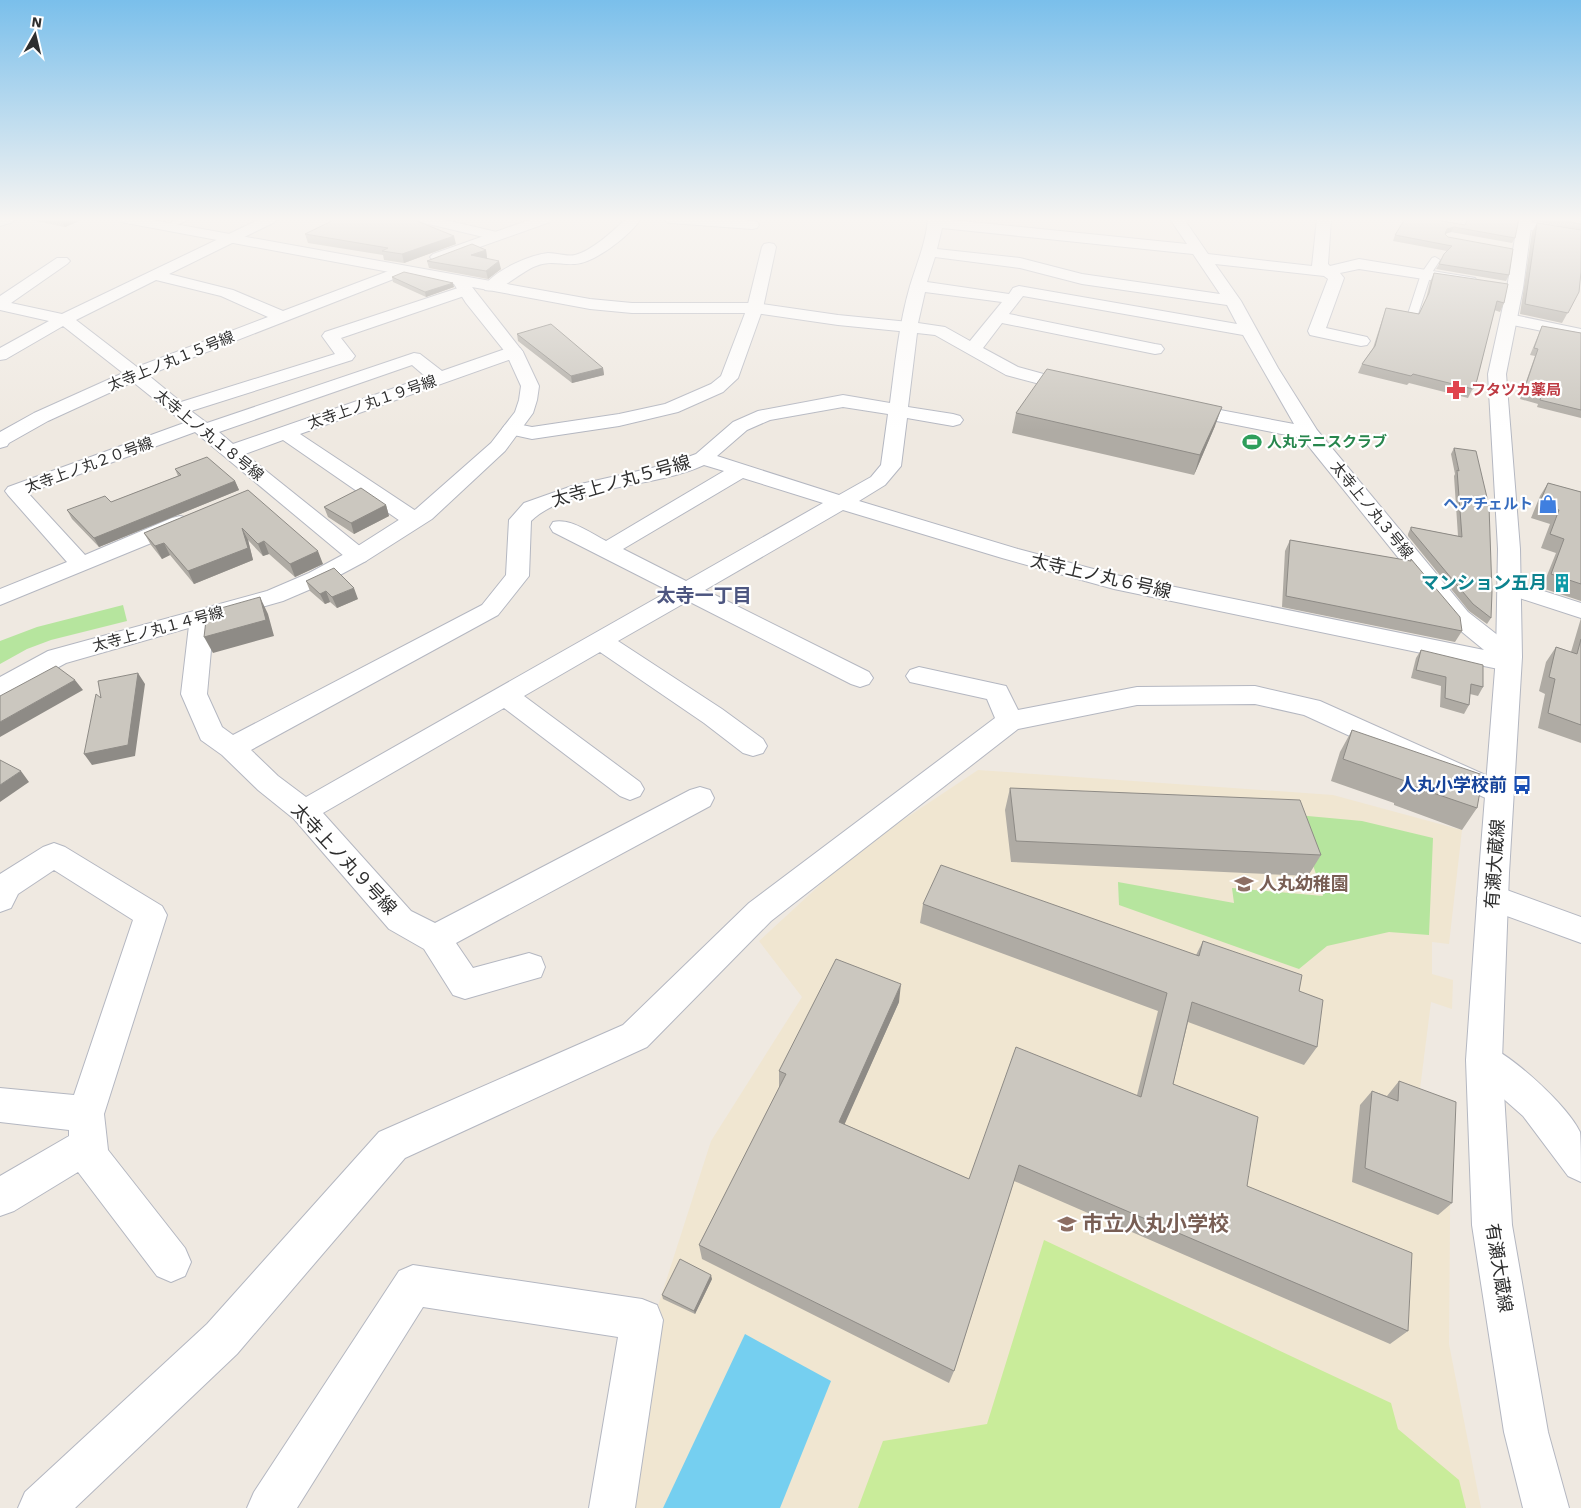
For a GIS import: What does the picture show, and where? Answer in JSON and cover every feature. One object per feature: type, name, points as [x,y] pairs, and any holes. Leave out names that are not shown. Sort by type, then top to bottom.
[{"type":"street","points":[[0,304],[21,289]]},
{"type":"street","points":[[0,355],[64,319],[125,289]]},
{"type":"street","points":[[212,289],[227,293],[282,317]]},
{"type":"street","name":"太寺上ノ丸１５号線","points":[[1,441],[41,417],[135,374],[354,289]]},
{"type":"street","points":[[177,409],[346,356],[331,336],[453,289]]},
{"type":"street","name":"太寺上ノ丸１４号線","points":[[0,688],[57,658],[128,636],[275,596],[317,578],[358,556],[424,514],[498,447],[524,413],[530,386],[514,352],[465,289]]},
{"type":"street","points":[[505,289],[590,304],[632,308],[755,308],[838,320],[909,326],[939,331],[1012,371],[1062,386],[1091,391]]},
{"type":"street","points":[[512,429],[532,433],[619,420],[671,408],[717,388],[730,378],[755,308],[759,289]]},
{"type":"street","points":[[304,810],[843,503],[878,481],[891,466],[909,326],[917,289]]},
{"type":"street","points":[[941,289],[1013,300]]},
{"type":"street","points":[[1153,289],[1233,301]]},
{"type":"street","name":"太寺上ノ丸３号線","points":[[1225,289],[1280,388],[1309,433],[1459,617],[1508,660]]},
{"type":"street","points":[[1332,289],[1316,331],[1360,341]]},
{"type":"street","name":"有瀬大蔵線","points":[[1510,289],[1509,319],[1496,374],[1510,587],[1508,660],[1492,898],[1484,1060],[1492,1225],[1526,1432],[1546,1508]]},
{"type":"street","points":[[972,350],[1019,291],[1249,331]]},
{"type":"street","name":"太寺上ノ丸１８号線","points":[[0,304],[64,319],[97,343],[230,452],[262,490],[358,556]]},
{"type":"street","points":[[999,317],[1155,349]]},
{"type":"street","points":[[1509,319],[1581,334]]},
{"type":"street","name":"太寺上ノ丸１９号線","points":[[230,452],[514,352]]},
{"type":"street","points":[[201,428],[414,358],[440,378]]},
{"type":"street","name":"太寺上ノ丸５号線","points":[[232,748],[490,610],[518,576],[520,520],[532,508],[579,490],[675,469],[703,458],[740,426],[765,415],[843,401],[953,420]]},
{"type":"street","points":[[1167,406],[1309,433]]},
{"type":"street","name":"太寺上ノ丸２０号線","points":[[80,563],[15,491],[201,428]]},
{"type":"street","points":[[286,432],[414,520]]},
{"type":"street","name":"太寺上ノ丸６号線","points":[[703,458],[1040,563],[1114,582],[1508,660]]},
{"type":"street","points":[[608,550],[741,470]]},
{"type":"street","points":[[0,598],[80,563],[198,516]]},
{"type":"street","points":[[561,527],[860,678]]},
{"type":"street","points":[[1510,587],[1581,611]]},
{"type":"street","name":"太寺上ノ丸９号線","points":[[202,617],[194,694],[211,733],[232,748],[268,783],[304,810],[400,920],[435,939]]},
{"type":"street","points":[[600,641],[713,716],[753,746]]},
{"type":"street","points":[[919,676],[997,692],[1010,721]]},
{"type":"street","points":[[504,695],[630,789]]},
{"type":"street","points":[[40,1508],[222,1340],[392,1145],[635,1036],[760,912],[1010,721],[1137,696],[1255,695],[1311,707],[1500,793]]},
{"type":"street","points":[[529,967],[465,985],[435,939],[700,798]]},
{"type":"street","points":[[0,899],[7,885],[54,855],[151,915],[88,1130],[90,1157],[170,1262]]},
{"type":"street","points":[[1492,898],[1581,930]]},
{"type":"street","points":[[1484,1060],[1536,1104],[1581,1164]]},
{"type":"street","points":[[0,1105],[88,1130]]},
{"type":"street","points":[[0,1197],[88,1130]]},
{"type":"street","points":[[270,1508],[413,1285],[642,1320],[612,1508]]},
{"type":"lane","points":[[1413,314],[1421,289]]},
{"type":"shaded area","name":"市立人丸小学校","points":[[978,770],[1333,795],[1462,830],[1449,944],[1432,942],[1432,974],[1453,980],[1452,1009],[1431,1002],[1420,1089],[1451,1100],[1449,1344],[1481,1508],[635,1508],[658,1306],[711,1141],[802,997],[759,941],[834,872],[888,830]]},
{"type":"green space","points":[[123,605],[127,621],[51,640],[27,649],[0,664],[0,641],[37,627]]},
{"type":"green space","points":[[1297,815],[1362,821],[1433,838],[1429,935],[1389,932],[1327,946],[1299,969],[1119,905],[1118,882],[1234,903],[1232,888],[1323,896]]},
{"type":"green space","points":[[1044,1240],[1391,1403],[1398,1429],[1459,1480],[1466,1508],[858,1508],[883,1441],[987,1424]]},
{"type":"water","points":[[745,1334],[831,1381],[780,1508],[663,1508]]},
{"type":"building","points":[[419,289],[433,289],[425,292]]},
{"type":"building","points":[[1430,289],[1507,289],[1504,303],[1497,301],[1473,389],[1362,364],[1375,346],[1386,308],[1419,314]]},
{"type":"building","points":[[1527,289],[1579,289],[1568,313],[1525,304]]},
{"type":"building","points":[[551,324],[603,368],[571,376],[517,334]]},
{"type":"building","points":[[1542,326],[1581,333],[1581,410],[1540,400],[1541,397],[1523,393],[1538,349],[1534,348]]},
{"type":"building","points":[[1047,369],[1222,407],[1200,455],[1016,413]]},
{"type":"building","points":[[1454,448],[1476,451],[1489,506],[1491,618],[1473,604],[1411,530],[1411,527],[1462,537],[1457,470],[1459,471]]},
{"type":"building","points":[[207,457],[235,481],[94,538],[67,510],[105,496],[111,502],[181,475],[175,469]]},
{"type":"building","points":[[1548,483],[1581,492],[1581,584],[1551,574],[1564,539],[1550,534],[1559,510],[1539,504]]},
{"type":"building","points":[[361,488],[386,505],[351,523],[324,507]]},
{"type":"building","points":[[248,490],[318,551],[290,564],[264,541],[258,544],[242,528],[248,548],[188,571],[164,543],[155,546],[144,533]]},
{"type":"building","points":[[1290,540],[1411,561],[1411,559],[1460,617],[1462,631],[1286,596]]},
{"type":"building","points":[[334,568],[354,588],[332,597],[326,591],[320,594],[306,581]]},
{"type":"building","points":[[260,597],[266,620],[204,637],[207,612]]},
{"type":"building","points":[[1581,639],[1581,725],[1548,713],[1555,679],[1549,677],[1556,647],[1577,654]]},
{"type":"building","points":[[1421,650],[1483,665],[1483,687],[1471,684],[1469,705],[1445,698],[1446,677],[1416,670]]},
{"type":"building","points":[[56,666],[75,680],[0,722],[0,696]]},
{"type":"building","points":[[138,673],[128,745],[84,754],[96,694],[101,698],[98,681]]},
{"type":"building","points":[[1352,730],[1483,775],[1477,808],[1343,759]]},
{"type":"building","points":[[0,760],[21,771],[0,785]]},
{"type":"building","points":[[1010,788],[1300,800],[1321,855],[1016,841]]},
{"type":"building","points":[[941,865],[1199,956],[1203,941],[1302,975],[1299,991],[1323,1000],[1317,1047],[1192,1002],[1173,1084],[1258,1117],[1247,1186],[1412,1253],[1408,1331],[1019,1165],[954,1371],[699,1245],[786,1074],[779,1071],[836,959],[901,984],[839,1122],[969,1179],[1016,1047],[1141,1097],[1167,993],[923,904]]},
{"type":"building","points":[[1399,1081],[1456,1102],[1452,1203],[1365,1168],[1372,1091],[1398,1101]]},
{"type":"building","points":[[680,1259],[711,1275],[694,1311],[662,1295]]},
{"type":"place","name":"フタツカ薬局","points":[[1456,390]]},
{"type":"place","name":"人丸テニスクラブ","points":[[1252,442]]},
{"type":"place","name":"ヘアチェルト","points":[[1548,504]]},
{"type":"place","name":"マンション五月","points":[[1562,583]]},
{"type":"place","name":"人丸小学校前","points":[[1522,785]]},
{"type":"place","name":"人丸幼稚園","points":[[1244,884]]},
{"type":"place","name":"市立人丸小学校","points":[[1067,1224]]},
{"type":"district","name":"太寺一丁目","points":[[704,595]]}]
